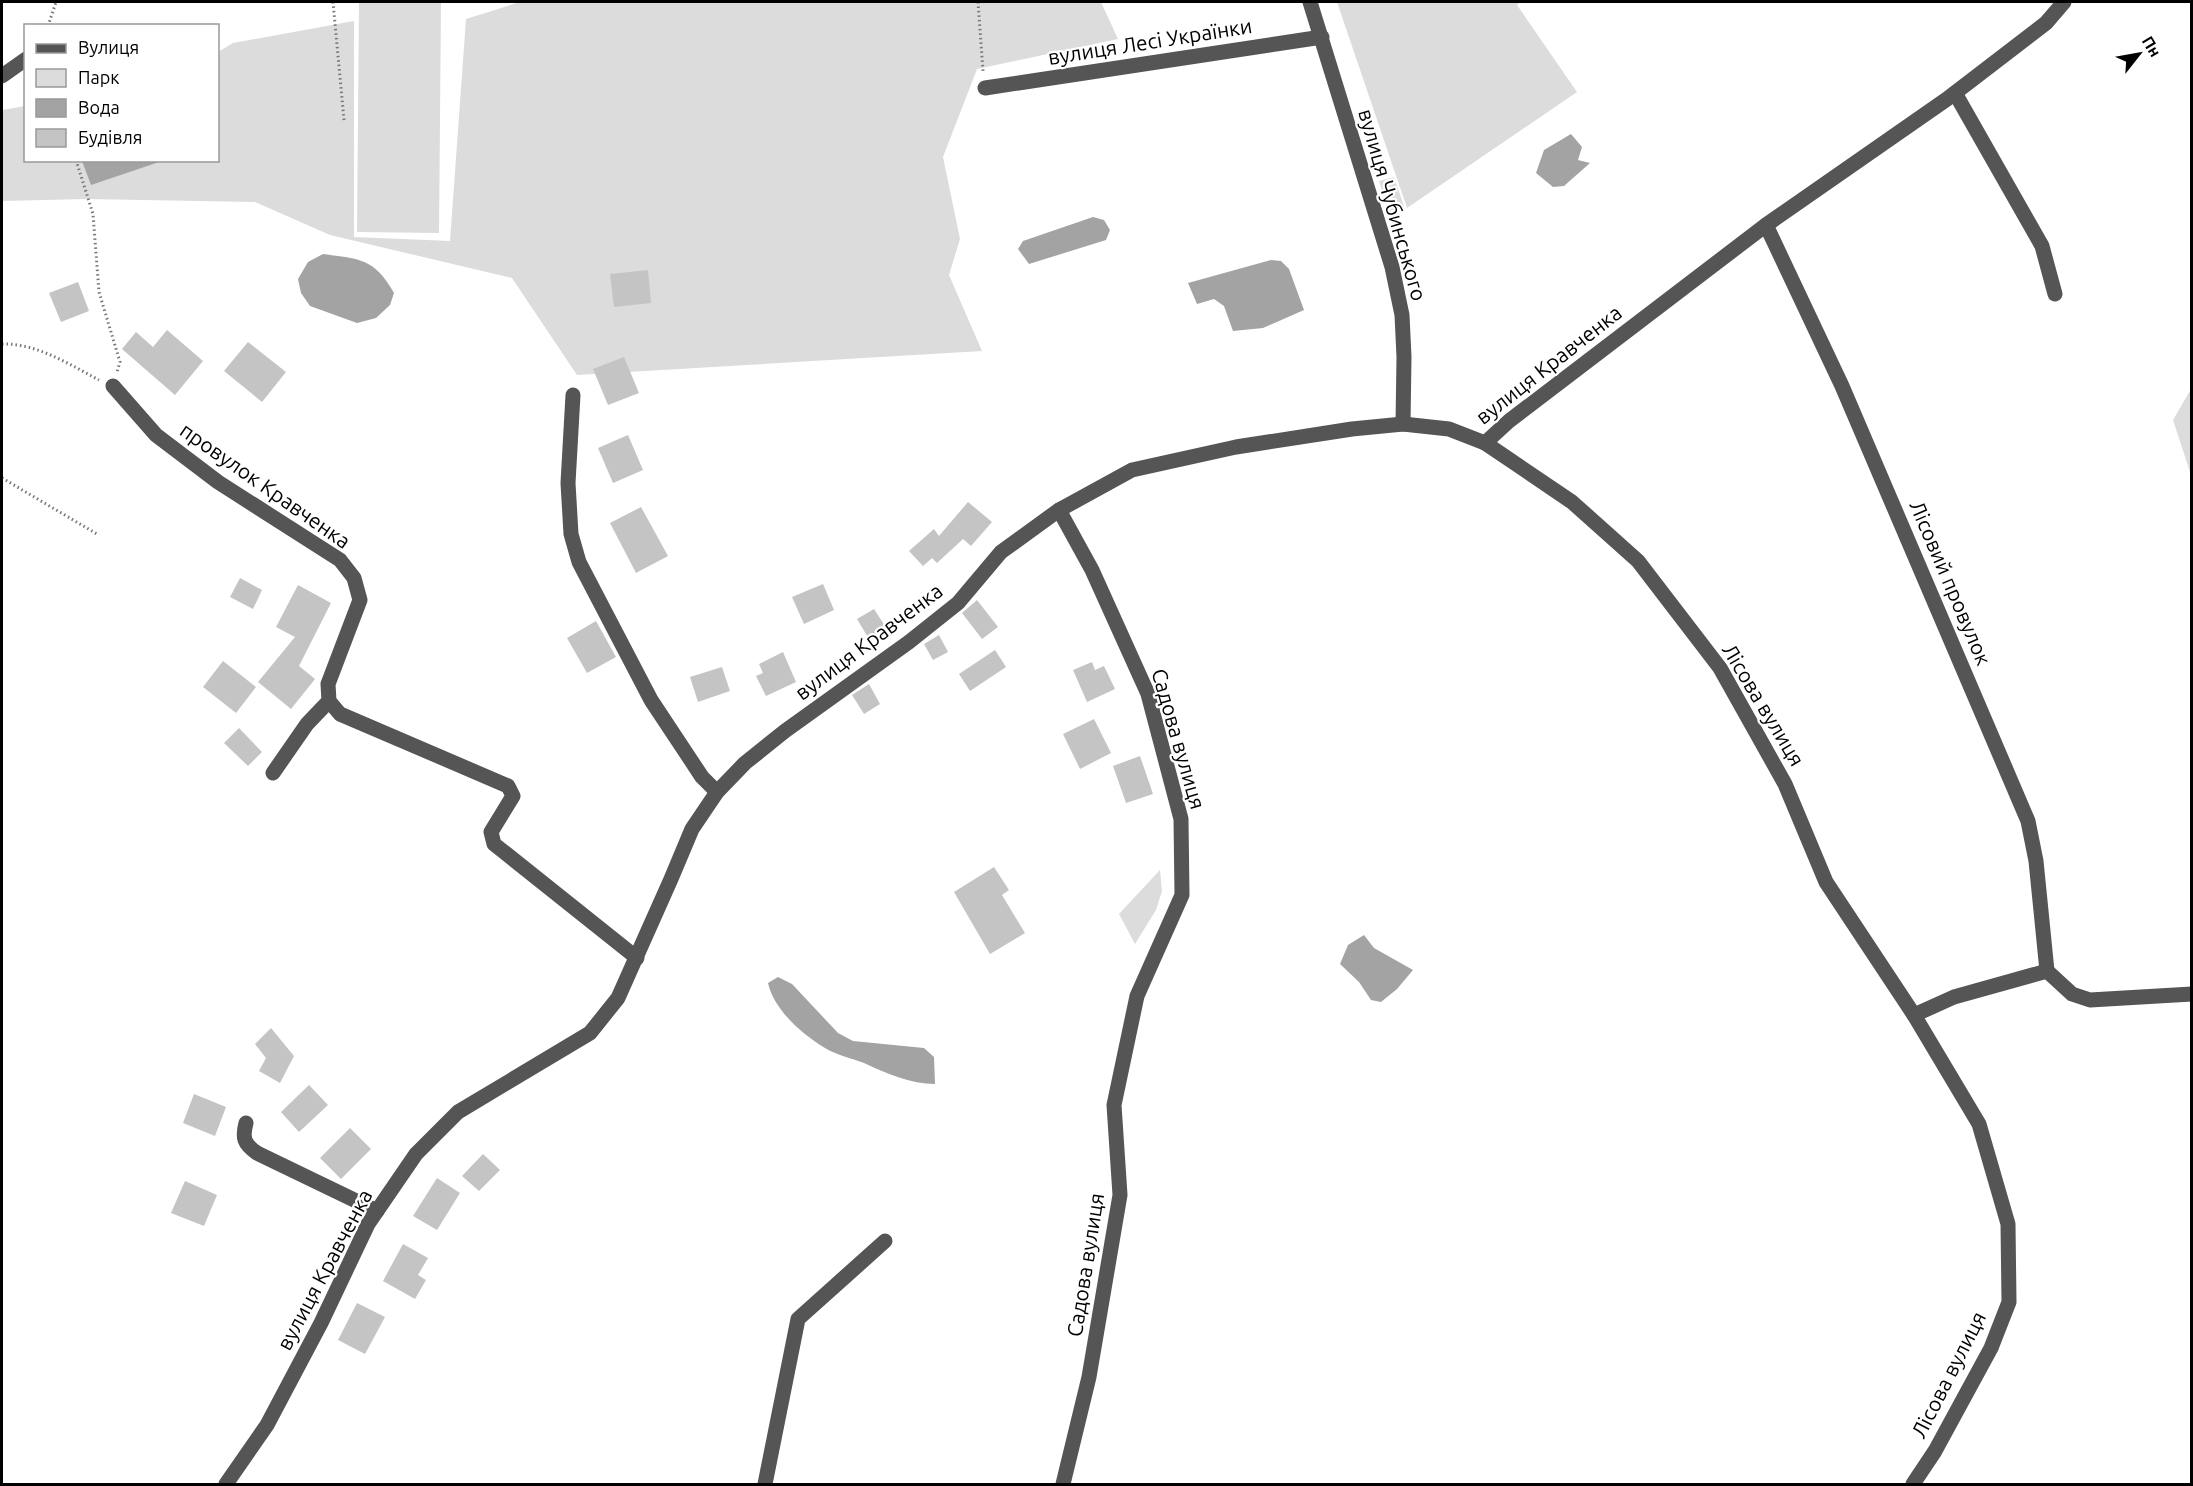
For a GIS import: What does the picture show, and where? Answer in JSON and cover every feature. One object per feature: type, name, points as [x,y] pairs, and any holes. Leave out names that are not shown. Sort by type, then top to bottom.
[{"type":"street","name":"вулиця Чубинського","points":[[1310,2],[1392,267],[1402,315],[1403,424]]},
{"type":"street","name":"вулиця Кравченка","points":[[226,1485],[267,1425],[321,1323],[368,1224],[416,1154],[458,1112],[590,1033],[618,998],[692,829],[717,792],[745,764],[785,731],[909,642],[958,603],[1001,552],[1059,510],[1132,470],[1236,447],[1352,429],[1403,424],[1449,429],[1485,443],[1509,421],[1766,225],[1955,93],[2046,23],[2064,2]]},
{"type":"street","name":"вулиця Лесі Українки","points":[[984,88],[1322,37]]},
{"type":"street","points":[[2,76],[24,60]]},
{"type":"street","points":[[1955,93],[2042,246],[2055,294]]},
{"type":"street","name":"Лісовий провулок","points":[[1766,225],[1842,386],[2028,821],[2036,861],[2047,971]]},
{"type":"street","name":"провулок Кравченка","points":[[113,386],[156,435],[218,482],[340,560],[354,578],[360,600],[328,684],[329,701]]},
{"type":"street","points":[[573,395],[568,483],[571,534],[579,562],[651,700],[702,777],[717,792]]},
{"type":"street","name":"Лісова вулиця","points":[[1485,443],[1572,502],[1638,561],[1720,668],[1785,784],[1826,882],[1914,1015],[1979,1124],[2008,1224],[2009,1302],[1991,1348],[1935,1451],[1913,1485]]},
{"type":"street","name":"Садова вулиця","points":[[1059,510],[1092,570],[1148,694],[1181,819],[1182,895],[1137,996],[1114,1105],[1120,1196],[1089,1377],[1063,1485]]},
{"type":"street","points":[[273,773],[307,724],[329,701],[340,714],[508,786],[513,795],[491,832],[494,844],[637,958]]},
{"type":"street","points":[[1914,1015],[1954,997],[2047,971],[2072,994],[2090,1000],[2192,994]]},
{"type":"street","points":[[246,1123],[243,1135],[247,1146],[257,1153],[377,1211]]},
{"type":"street","points":[[765,1485],[798,1318],[885,1241]]},
{"type":"path","points":[[49,24],[56,2]]},
{"type":"path","points":[[333,2],[344,120]]},
{"type":"path","points":[[978,2],[984,88]]},
{"type":"path","points":[[2,344],[18,344],[48,355],[113,386],[120,362],[99,292],[93,214],[77,162]]},
{"type":"path","points":[[2,478],[97,534]]},
{"type":"green space","points":[[359,2],[441,2],[439,233],[357,232]]},
{"type":"green space","points":[[520,2],[1101,2],[1118,39],[977,69],[943,157],[960,239],[949,275],[982,351],[577,375],[512,278],[330,235],[255,202],[86,199],[2,201],[2,110],[24,106],[24,162],[219,162],[219,51],[233,43],[354,21],[354,237],[450,241],[466,19]]},
{"type":"green space","points":[[1337,2],[1520,2],[1517,5],[1577,92],[1407,208]]},
{"type":"green space","points":[[1394,177],[1404,206],[1389,211],[1379,181]]},
{"type":"green space","points":[[2191,389],[2191,475],[2173,420]]},
{"type":"green space","points":[[1160,870],[1162,891],[1156,910],[1135,944],[1119,914]]},
{"type":"water","points":[[1571,134],[1582,147],[1578,160],[1590,163],[1564,186],[1553,187],[1536,173],[1544,150]]},
{"type":"water","points":[[83,162],[159,162],[91,185]]},
{"type":"water","points":[[1093,217],[1104,220],[1110,230],[1106,240],[1029,264],[1018,249],[1023,241]]},
{"type":"water","points":[[323,254],[356,259],[373,267],[387,281],[394,293],[390,305],[376,318],[357,323],[310,306],[301,293],[298,279],[308,262]]},
{"type":"water","points":[[1271,260],[1281,261],[1289,269],[1304,310],[1263,328],[1233,331],[1224,306],[1214,299],[1197,304],[1188,283]]},
{"type":"water","points":[[1364,935],[1374,948],[1413,970],[1397,989],[1381,1002],[1371,1000],[1359,982],[1340,964],[1348,945]]},
{"type":"water","points":[[778,977],[792,984],[838,1033],[853,1041],[924,1048],[934,1057],[935,1084],[898,1077],[834,1053],[816,1042],[798,1028],[776,1003],[768,983]]},
{"type":"building","points":[[648,270],[651,303],[614,307],[610,274]]},
{"type":"building","points":[[78,282],[89,311],[61,322],[49,293]]},
{"type":"building","points":[[167,330],[203,361],[175,395],[122,349],[136,332],[153,347]]},
{"type":"building","points":[[248,342],[286,372],[262,402],[224,371]]},
{"type":"building","points":[[624,357],[639,393],[608,405],[593,369]]},
{"type":"building","points":[[628,435],[643,470],[613,483],[598,448]]},
{"type":"building","points":[[968,502],[992,522],[971,546],[963,539],[937,563],[932,558],[923,566],[909,551],[934,529],[939,536]]},
{"type":"building","points":[[641,507],[668,556],[636,573],[610,523]]},
{"type":"building","points":[[240,578],[262,590],[253,609],[230,597]]},
{"type":"building","points":[[823,584],[834,610],[804,624],[792,597]]},
{"type":"building","points":[[298,585],[331,603],[299,666],[315,679],[291,709],[258,682],[295,637],[276,627]]},
{"type":"building","points":[[977,600],[998,627],[982,639],[962,613]]},
{"type":"building","points":[[874,609],[887,629],[869,639],[857,619]]},
{"type":"building","points":[[596,621],[616,657],[587,673],[567,638]]},
{"type":"building","points":[[939,635],[948,652],[933,660],[924,644]]},
{"type":"building","points":[[995,650],[1006,667],[970,691],[959,674]]},
{"type":"building","points":[[783,652],[796,682],[766,696],[756,676],[763,673],[759,664]]},
{"type":"building","points":[[223,661],[256,687],[236,713],[203,687]]},
{"type":"building","points":[[1092,662],[1095,670],[1104,666],[1115,689],[1087,702],[1073,670]]},
{"type":"building","points":[[722,667],[730,691],[698,702],[690,677]]},
{"type":"building","points":[[869,684],[880,704],[864,714],[852,695]]},
{"type":"building","points":[[1094,719],[1111,753],[1080,769],[1063,734]]},
{"type":"building","points":[[239,728],[262,752],[248,766],[224,743]]},
{"type":"building","points":[[1140,756],[1153,794],[1126,803],[1113,766]]},
{"type":"building","points":[[994,867],[1009,890],[1002,895],[1025,933],[990,954],[954,892]]},
{"type":"building","points":[[271,1028],[294,1056],[280,1083],[259,1071],[266,1058],[255,1044]]},
{"type":"building","points":[[309,1085],[328,1105],[299,1132],[281,1112]]},
{"type":"building","points":[[194,1094],[226,1107],[215,1136],[183,1123]]},
{"type":"building","points":[[350,1128],[371,1149],[341,1179],[320,1158]]},
{"type":"building","points":[[483,1154],[500,1170],[479,1191],[462,1176]]},
{"type":"building","points":[[437,1178],[460,1193],[437,1230],[413,1216]]},
{"type":"building","points":[[185,1181],[217,1195],[204,1226],[171,1213]]},
{"type":"building","points":[[403,1244],[428,1258],[418,1275],[426,1280],[415,1299],[383,1281]]},
{"type":"building","points":[[357,1303],[385,1317],[365,1354],[338,1340]]}]
